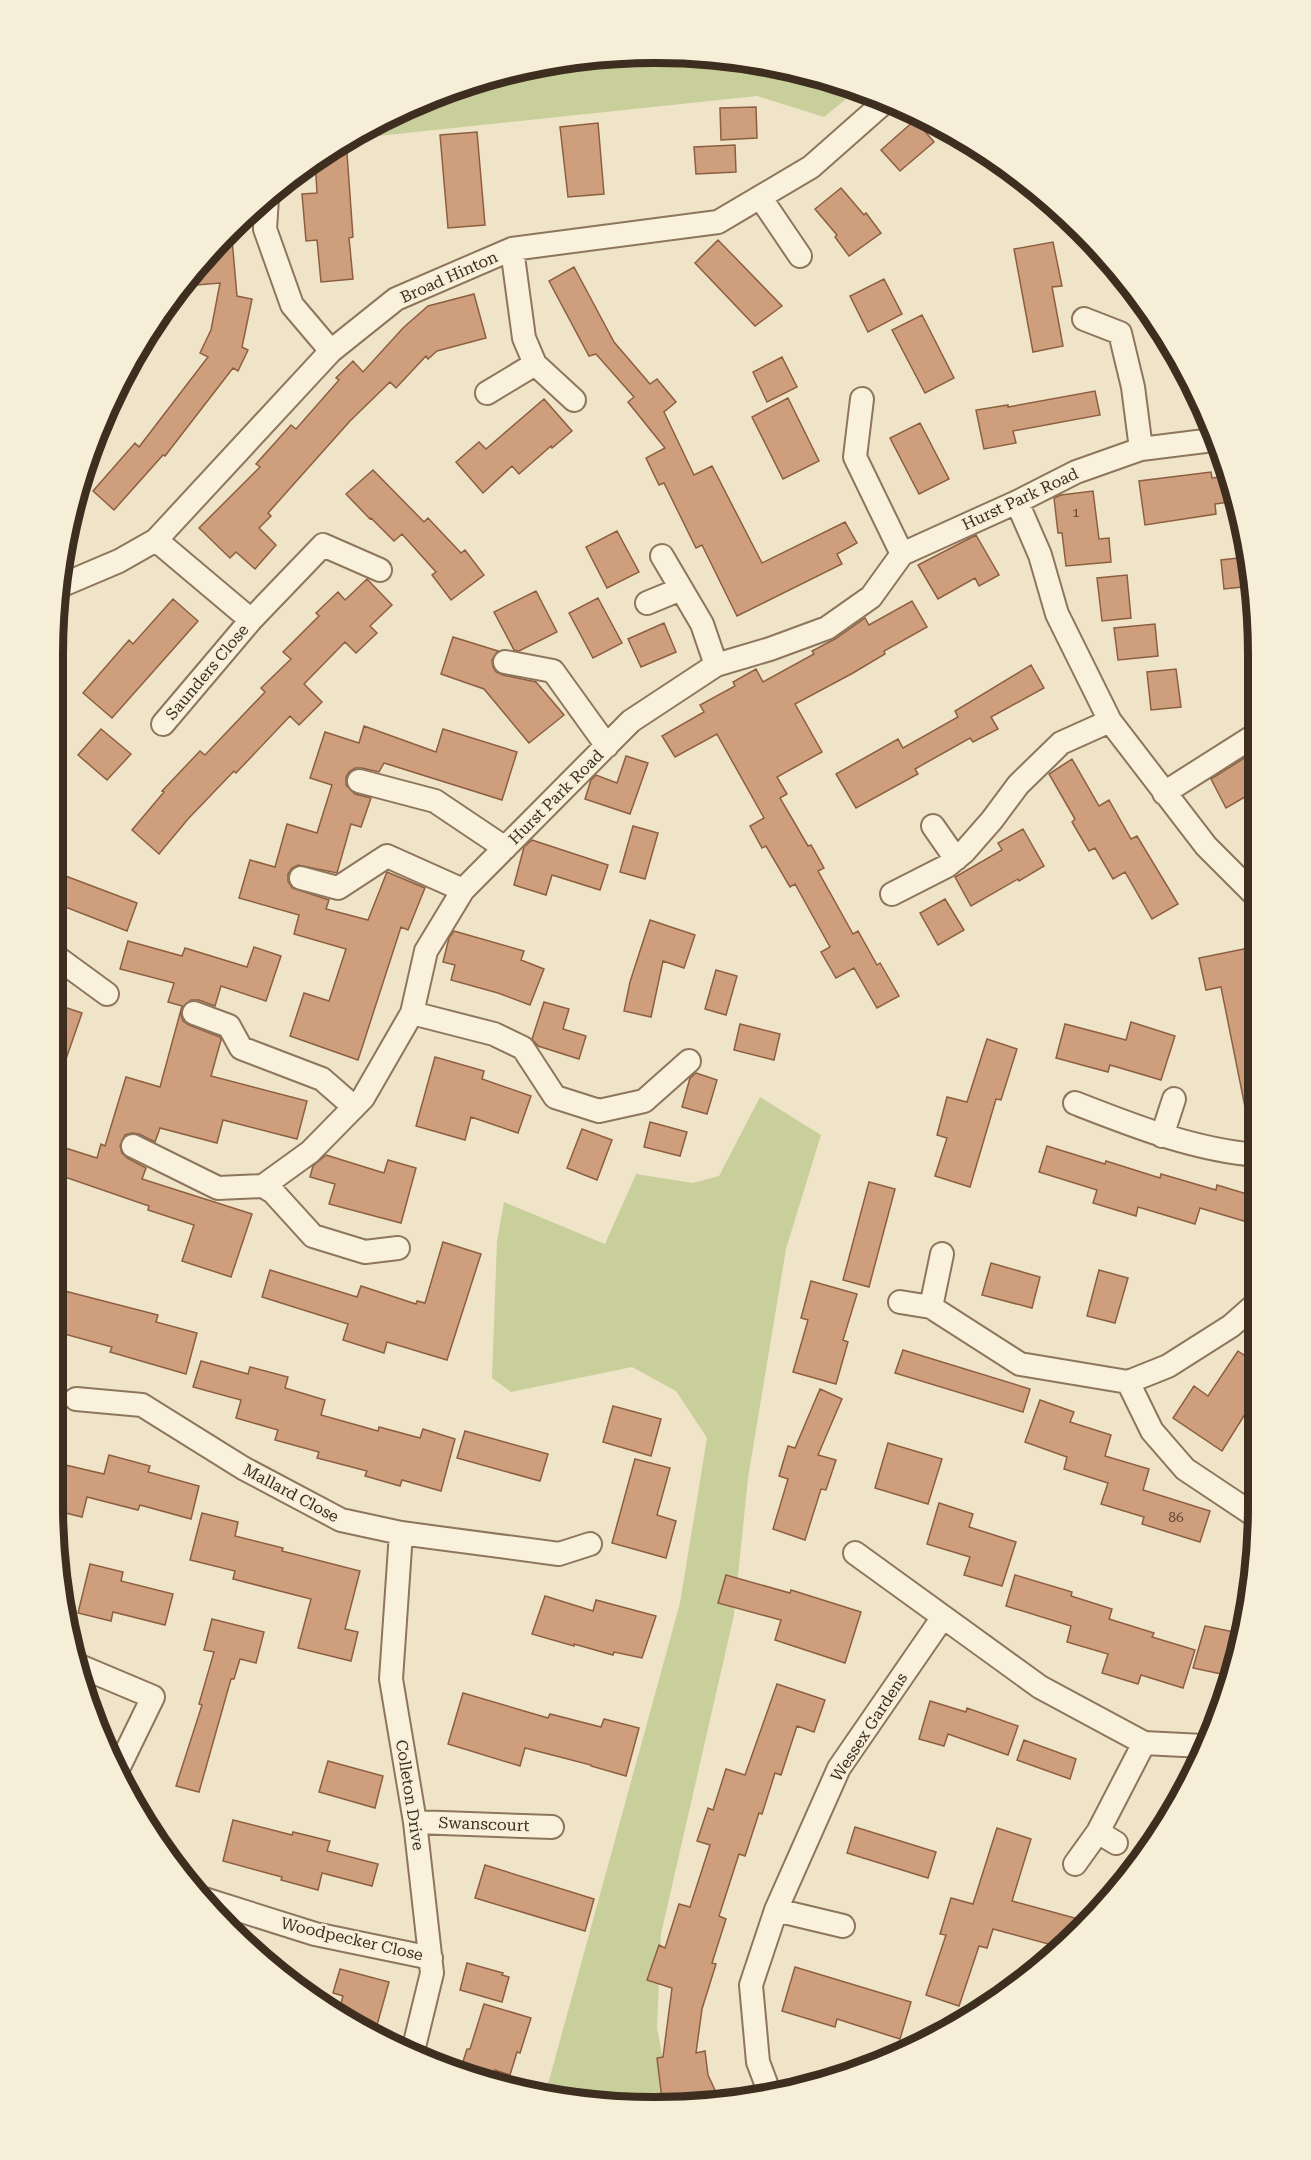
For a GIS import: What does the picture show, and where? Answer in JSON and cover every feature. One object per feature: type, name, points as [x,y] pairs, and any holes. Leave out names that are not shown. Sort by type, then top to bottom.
[{"type":"street","name":"Broad Hinton","points":[[68,583],[119,561],[156,540],[331,351],[396,298],[512,249],[718,222],[811,168],[879,107]]},
{"type":"street","points":[[760,197],[800,256]]},
{"type":"street","points":[[266,209],[265,229],[292,305],[331,351]]},
{"type":"street","points":[[512,249],[524,338],[535,364],[574,400]]},
{"type":"street","points":[[1084,319],[1120,333],[1133,387],[1140,449]]},
{"type":"street","points":[[487,393],[535,364]]},
{"type":"street","points":[[862,399],[855,457],[902,554]]},
{"type":"street","name":"Hurst Park Road","points":[[263,1186],[310,1152],[363,1098],[412,1012],[426,951],[464,890],[632,721],[717,665],[770,650],[827,628],[871,597],[902,554],[1017,502],[1076,472],[1140,449],[1208,441]]},
{"type":"street","points":[[1017,502],[1040,555],[1057,614],[1110,721],[1206,846],[1248,888]]},
{"type":"street","name":"Saunders Close","points":[[156,540],[251,620]]},
{"type":"street","name":"Saunders Close","points":[[163,724],[251,620],[323,545],[380,570]]},
{"type":"street","points":[[662,556],[702,624],[717,665]]},
{"type":"street","points":[[647,603],[681,589]]},
{"type":"street","name":"Hurst Park Road","points":[[505,662],[554,671],[607,746]]},
{"type":"street","points":[[892,894],[947,866],[956,859],[992,820],[1017,784],[1061,743],[1110,721]]},
{"type":"street","points":[[1164,793],[1248,740]]},
{"type":"street","name":"Hurst Park Road","points":[[359,781],[435,801],[505,848]]},
{"type":"street","points":[[933,826],[956,859]]},
{"type":"street","points":[[301,878],[338,888],[387,856],[464,890]]},
{"type":"street","points":[[63,962],[107,994]]},
{"type":"street","points":[[412,1012],[494,1034],[523,1048],[555,1097],[600,1111],[644,1101],[689,1061]]},
{"type":"street","points":[[194,1013],[229,1026],[241,1048],[322,1079],[354,1107]]},
{"type":"street","points":[[1161,1136],[1174,1099]]},
{"type":"street","points":[[1075,1103],[1161,1136],[1248,1154]]},
{"type":"street","points":[[133,1146],[219,1188],[263,1186],[273,1192],[313,1236],[365,1252],[398,1248]]},
{"type":"street","points":[[931,1307],[942,1254]]},
{"type":"street","points":[[900,1302],[931,1307],[1020,1364],[1128,1382],[1168,1366],[1231,1326],[1248,1311]]},
{"type":"street","points":[[1128,1382],[1152,1431],[1185,1469],[1248,1511]]},
{"type":"street","name":"Mallard Close","points":[[76,1399],[142,1405],[243,1468],[341,1520],[401,1533],[559,1554],[590,1544]]},
{"type":"street","name":"Colleton Drive","points":[[401,1533],[391,1679],[415,1822],[432,1973],[414,2045]]},
{"type":"street","points":[[855,1553],[1040,1687],[1144,1743],[1196,1746]]},
{"type":"street","name":"Wessex Gardens","points":[[767,2087],[758,2062],[751,1985],[776,1910],[839,1768],[943,1617]]},
{"type":"street","points":[[86,1669],[153,1696],[122,1761]]},
{"type":"street","points":[[1075,1864],[1107,1838],[1144,1743]]},
{"type":"street","name":"Swanscourt","points":[[415,1822],[552,1827]]},
{"type":"street","name":"Woodpecker Close","points":[[218,1903],[315,1934],[431,1958]]},
{"type":"street","points":[[776,1910],[843,1926]]},
{"type":"green space","points":[[617,64],[694,64],[733,68],[771,74],[850,96],[824,117],[757,96],[368,137],[429,108],[502,83],[540,74]]},
{"type":"green space","points":[[760,1097],[821,1135],[786,1249],[748,1478],[734,1615],[661,1934],[657,2028],[670,2097],[617,2096],[547,2087],[680,1603],[707,1438],[676,1391],[632,1367],[511,1392],[492,1378],[497,1241],[504,1202],[605,1244],[636,1174],[693,1183],[719,1176]]},
{"type":"building","points":[[756,107],[757,138],[721,140],[720,108]]},
{"type":"building","points":[[913,122],[919,124],[934,142],[900,171],[881,150]]},
{"type":"building","points":[[598,123],[604,194],[568,197],[560,127]]},
{"type":"building","points":[[477,132],[485,225],[448,228],[440,135]]},
{"type":"building","points":[[735,145],[736,172],[696,174],[694,147]]},
{"type":"building","points":[[347,150],[353,237],[349,238],[353,279],[321,282],[317,240],[306,241],[302,194],[317,193],[316,170]]},
{"type":"building","points":[[841,188],[864,215],[866,213],[881,233],[849,256],[835,237],[837,235],[815,209]]},
{"type":"building","points":[[718,240],[782,306],[755,326],[695,263]]},
{"type":"building","points":[[232,242],[237,296],[252,299],[242,347],[248,350],[238,371],[233,368],[165,456],[163,455],[114,510],[93,491],[135,443],[139,447],[208,357],[200,353],[211,330],[220,283],[197,285],[197,281]]},
{"type":"building","points":[[1053,242],[1062,286],[1052,287],[1063,346],[1033,352],[1014,249]]},
{"type":"building","points":[[574,267],[614,342],[650,384],[657,379],[676,402],[664,412],[694,475],[712,466],[762,563],[845,522],[857,543],[837,554],[842,564],[737,616],[702,545],[696,548],[664,483],[659,485],[646,458],[665,448],[628,402],[634,397],[596,354],[589,356],[549,281]]},
{"type":"building","points":[[884,279],[902,314],[868,332],[850,296]]},
{"type":"building","points":[[474,294],[486,338],[437,351],[428,359],[426,356],[396,388],[390,382],[350,421],[268,513],[271,516],[259,528],[276,545],[255,569],[236,552],[230,558],[199,528],[260,467],[256,464],[291,425],[296,429],[339,380],[336,378],[353,361],[363,372],[403,328],[428,306]]},
{"type":"building","points":[[922,315],[954,378],[925,393],[892,330]]},
{"type":"building","points":[[782,357],[797,387],[767,402],[753,372]]},
{"type":"building","points":[[1095,391],[1100,415],[1013,431],[1016,443],[984,449],[976,410],[1008,405],[1008,407]]},
{"type":"building","points":[[788,398],[819,461],[783,479],[752,417]]},
{"type":"building","points":[[544,399],[572,431],[519,474],[512,466],[483,493],[456,462],[479,442],[486,449]]},
{"type":"building","points":[[920,423],[949,479],[919,494],[890,438]]},
{"type":"building","points":[[373,470],[424,522],[428,518],[461,553],[465,550],[484,575],[451,600],[432,575],[436,572],[402,534],[394,541],[346,494]]},
{"type":"building","points":[[1211,472],[1212,478],[1221,477],[1228,502],[1215,504],[1216,514],[1145,525],[1139,481]]},
{"type":"building","points":[[1093,491],[1099,539],[1109,538],[1111,562],[1066,566],[1062,533],[1058,533],[1054,498]]},
{"type":"building","points":[[617,531],[639,572],[607,588],[586,547]]},
{"type":"building","points":[[976,535],[999,575],[979,586],[975,578],[938,599],[918,565]]},
{"type":"building","points":[[1240,558],[1244,587],[1224,589],[1221,560]]},
{"type":"building","points":[[1127,575],[1131,618],[1102,621],[1097,578]]},
{"type":"building","points":[[367,579],[392,605],[370,626],[377,633],[356,653],[345,642],[304,684],[322,702],[299,725],[290,716],[188,819],[159,854],[132,830],[164,792],[162,791],[200,751],[205,755],[265,692],[261,688],[291,659],[283,652],[319,616],[316,613],[338,592],[345,600]]},
{"type":"building","points":[[536,591],[557,632],[519,651],[514,650],[494,612]]},
{"type":"building","points":[[598,598],[622,643],[593,658],[569,613]]},
{"type":"building","points":[[173,599],[198,621],[112,718],[83,693],[129,640],[133,644]]},
{"type":"building","points":[[912,601],[927,627],[884,651],[885,654],[853,673],[795,704],[822,752],[777,777],[787,794],[780,798],[808,846],[811,845],[824,868],[818,871],[853,934],[858,931],[877,965],[880,963],[899,996],[877,1008],[854,968],[836,978],[821,952],[830,947],[795,884],[790,887],[766,846],[762,848],[750,826],[764,818],[717,734],[675,757],[662,736],[704,712],[700,705],[735,686],[733,682],[756,669],[763,682],[814,654],[812,651],[835,639],[865,618],[869,625]]},
{"type":"building","points":[[664,623],[676,652],[641,667],[628,639]]},
{"type":"building","points":[[1155,624],[1158,656],[1118,660],[1114,628]]},
{"type":"building","points":[[453,637],[498,651],[492,660],[496,672],[536,682],[564,715],[529,743],[484,689],[441,674]]},
{"type":"building","points":[[1031,665],[1044,688],[991,717],[998,729],[973,742],[970,738],[915,769],[918,774],[856,808],[836,774],[898,739],[903,748],[958,717],[955,711]]},
{"type":"building","points":[[1176,669],[1181,707],[1151,710],[1147,672]]},
{"type":"building","points":[[364,726],[436,752],[443,729],[517,752],[502,800],[384,763],[379,772],[355,768],[346,777],[346,785],[355,794],[371,798],[361,827],[351,824],[337,873],[298,865],[288,874],[288,881],[292,888],[329,900],[326,909],[368,920],[387,872],[425,888],[408,930],[401,927],[358,1060],[290,1036],[304,993],[329,1001],[346,949],[294,934],[299,915],[239,898],[250,860],[275,867],[287,824],[317,833],[332,785],[310,778],[325,732],[359,743]]},
{"type":"building","points":[[101,729],[131,754],[107,780],[78,755]]},
{"type":"building","points":[[626,756],[648,763],[630,814],[585,799],[591,780],[596,775],[617,783]]},
{"type":"building","points":[[1248,756],[1248,795],[1226,808],[1211,779]]},
{"type":"building","points":[[1072,759],[1099,806],[1109,800],[1131,839],[1137,836],[1178,904],[1152,919],[1125,872],[1113,879],[1095,848],[1089,851],[1072,822],[1075,819],[1049,774]]},
{"type":"building","points":[[633,826],[658,833],[645,879],[620,872]]},
{"type":"building","points":[[1023,829],[1044,866],[971,906],[955,877],[1002,850],[998,843]]},
{"type":"building","points":[[532,840],[608,865],[600,890],[552,875],[546,895],[514,885],[524,847]]},
{"type":"building","points":[[63,875],[137,903],[127,931],[63,906]]},
{"type":"building","points":[[945,899],[964,930],[938,945],[920,913]]},
{"type":"building","points":[[650,920],[695,935],[684,968],[663,961],[651,1017],[624,1011],[630,982]]},
{"type":"building","points":[[454,931],[524,951],[521,960],[544,969],[530,1005],[451,980],[455,965],[443,962],[449,938]]},
{"type":"building","points":[[128,941],[182,956],[185,948],[247,967],[254,947],[281,956],[266,1001],[221,986],[215,1006],[199,1000],[191,1000],[182,1008],[181,1015],[183,1021],[189,1025],[220,1037],[211,1076],[307,1101],[297,1139],[223,1120],[217,1143],[160,1128],[155,1142],[132,1133],[125,1135],[120,1146],[127,1158],[146,1168],[142,1179],[252,1214],[231,1277],[182,1261],[194,1225],[148,1210],[149,1206],[63,1176],[63,1147],[97,1158],[101,1144],[105,1146],[126,1077],[160,1087],[182,1006],[168,1002],[174,983],[120,969]]},
{"type":"building","points":[[1248,948],[1248,1112],[1246,1112],[1221,987],[1206,990],[1199,958]]},
{"type":"building","points":[[716,970],[737,976],[726,1015],[705,1009]]},
{"type":"building","points":[[544,1002],[569,1009],[563,1029],[586,1036],[579,1059],[538,1046],[532,1039]]},
{"type":"building","points":[[63,1007],[82,1013],[63,1068]]},
{"type":"building","points":[[1131,1022],[1175,1036],[1161,1080],[1110,1065],[1108,1072],[1056,1058],[1065,1024],[1126,1040]]},
{"type":"building","points":[[740,1024],[780,1034],[774,1060],[734,1050]]},
{"type":"building","points":[[987,1039],[1017,1049],[1001,1100],[996,1099],[970,1187],[935,1176],[947,1138],[937,1135],[947,1097],[967,1102]]},
{"type":"building","points":[[435,1057],[484,1071],[482,1079],[531,1096],[518,1133],[471,1117],[465,1140],[416,1126]]},
{"type":"building","points":[[696,1073],[717,1080],[707,1114],[682,1107],[690,1078]]},
{"type":"building","points":[[650,1122],[687,1132],[680,1156],[644,1147]]},
{"type":"building","points":[[582,1129],[612,1140],[597,1180],[567,1168]]},
{"type":"building","points":[[1047,1146],[1160,1178],[1161,1174],[1216,1190],[1217,1185],[1248,1194],[1248,1222],[1200,1208],[1195,1224],[1138,1207],[1136,1216],[1093,1203],[1097,1190],[1039,1172]]},
{"type":"building","points":[[326,1155],[384,1173],[388,1160],[416,1168],[401,1223],[329,1204],[335,1184],[310,1177],[313,1166]]},
{"type":"building","points":[[869,1182],[895,1189],[869,1287],[843,1280]]},
{"type":"building","points":[[443,1242],[481,1254],[447,1360],[387,1342],[384,1353],[343,1340],[348,1324],[262,1297],[270,1270],[357,1297],[361,1286],[416,1304],[417,1301],[425,1303]]},
{"type":"building","points":[[991,1263],[1040,1277],[1032,1308],[982,1295]]},
{"type":"building","points":[[1099,1270],[1128,1278],[1115,1323],[1087,1316]]},
{"type":"building","points":[[811,1281],[857,1294],[843,1340],[848,1342],[836,1384],[793,1372],[808,1320],[801,1318]]},
{"type":"building","points":[[63,1291],[158,1315],[156,1322],[197,1333],[186,1374],[110,1352],[112,1347],[63,1334]]},
{"type":"building","points":[[903,1350],[1030,1389],[1023,1412],[895,1373]]},
{"type":"building","points":[[1238,1351],[1248,1358],[1248,1409],[1222,1451],[1173,1418],[1194,1386],[1208,1396]]},
{"type":"building","points":[[201,1361],[248,1374],[250,1367],[288,1377],[285,1388],[325,1400],[321,1415],[378,1431],[379,1427],[420,1438],[423,1429],[455,1439],[441,1491],[402,1480],[400,1486],[365,1476],[367,1471],[317,1458],[319,1452],[275,1440],[278,1430],[236,1418],[241,1400],[193,1387]]},
{"type":"building","points":[[820,1389],[842,1399],[818,1455],[836,1460],[826,1490],[821,1489],[805,1540],[773,1529],[788,1479],[779,1476],[788,1446],[795,1448]]},
{"type":"building","points":[[1040,1400],[1074,1412],[1070,1422],[1111,1435],[1105,1456],[1149,1469],[1143,1490],[1210,1511],[1200,1542],[1142,1524],[1144,1517],[1101,1504],[1108,1483],[1064,1469],[1067,1457],[1025,1442]]},
{"type":"building","points":[[613,1406],[661,1419],[651,1456],[603,1442]]},
{"type":"building","points":[[465,1431],[548,1454],[540,1481],[457,1458]]},
{"type":"building","points":[[888,1443],[942,1459],[928,1504],[875,1488]]},
{"type":"building","points":[[109,1455],[150,1466],[148,1472],[199,1486],[191,1519],[140,1505],[138,1510],[87,1497],[82,1517],[63,1512],[63,1464],[104,1474]]},
{"type":"building","points":[[635,1459],[670,1468],[657,1515],[676,1521],[666,1558],[612,1543]]},
{"type":"building","points":[[939,1503],[973,1514],[969,1527],[1016,1542],[1002,1586],[964,1575],[970,1557],[927,1544]]},
{"type":"building","points":[[202,1513],[238,1522],[235,1536],[360,1571],[345,1629],[358,1632],[351,1661],[298,1648],[311,1599],[233,1579],[235,1571],[190,1560]]},
{"type":"building","points":[[90,1564],[123,1572],[121,1581],[173,1594],[165,1625],[113,1612],[111,1621],[78,1613]]},
{"type":"building","points":[[726,1575],[790,1593],[791,1590],[861,1612],[845,1663],[775,1640],[781,1620],[718,1603]]},
{"type":"building","points":[[1015,1575],[1072,1592],[1071,1596],[1112,1609],[1109,1619],[1154,1633],[1152,1637],[1195,1650],[1183,1688],[1141,1675],[1138,1684],[1102,1673],[1108,1654],[1067,1642],[1071,1626],[1006,1606]]},
{"type":"building","points":[[545,1596],[593,1611],[596,1600],[656,1616],[642,1658],[614,1652],[613,1655],[532,1634]]},
{"type":"building","points":[[212,1619],[264,1632],[256,1663],[240,1659],[234,1679],[231,1679],[199,1792],[176,1786],[202,1705],[199,1704],[214,1652],[204,1650]]},
{"type":"building","points":[[1205,1626],[1234,1632],[1223,1674],[1193,1668]]},
{"type":"building","points":[[777,1684],[825,1700],[814,1732],[797,1726],[781,1775],[775,1773],[745,1856],[739,1854],[719,1916],[726,1919],[712,1963],[716,1964],[702,2009],[696,2053],[705,2051],[708,2075],[717,2094],[662,2097],[657,2058],[663,2057],[672,1988],[647,1980],[659,1945],[665,1948],[679,1904],[690,1907],[710,1845],[697,1841],[708,1808],[713,1810],[726,1769],[745,1775]]},
{"type":"building","points":[[463,1693],[548,1718],[550,1714],[601,1727],[604,1719],[639,1728],[626,1776],[525,1748],[520,1766],[448,1744]]},
{"type":"building","points":[[930,1701],[966,1712],[967,1708],[1018,1726],[1008,1755],[948,1734],[944,1746],[919,1739]]},
{"type":"building","points":[[1024,1740],[1076,1759],[1070,1779],[1017,1760]]},
{"type":"building","points":[[328,1761],[383,1776],[375,1808],[319,1792]]},
{"type":"building","points":[[233,1820],[292,1835],[293,1832],[330,1841],[327,1851],[378,1864],[372,1886],[322,1873],[318,1890],[281,1880],[282,1877],[223,1861]]},
{"type":"building","points":[[855,1827],[936,1852],[928,1878],[847,1853]]},
{"type":"building","points":[[997,1828],[1031,1839],[1012,1901],[1078,1919],[1051,1945],[993,1929],[987,1948],[979,1946],[959,2006],[926,1995],[946,1935],[940,1934],[951,1898],[973,1904]]},
{"type":"building","points":[[485,1865],[594,1899],[585,1931],[475,1898]]},
{"type":"building","points":[[467,1963],[503,1973],[502,1975],[509,1977],[502,2002],[460,1990]]},
{"type":"building","points":[[795,1967],[911,2002],[900,2039],[837,2019],[835,2027],[782,2011]]},
{"type":"building","points":[[340,1969],[389,1982],[376,2027],[340,2006],[343,1996],[333,1993]]},
{"type":"building","points":[[484,2004],[531,2018],[510,2075],[495,2070],[494,2075],[462,2065],[467,2049],[470,2049]]}]
